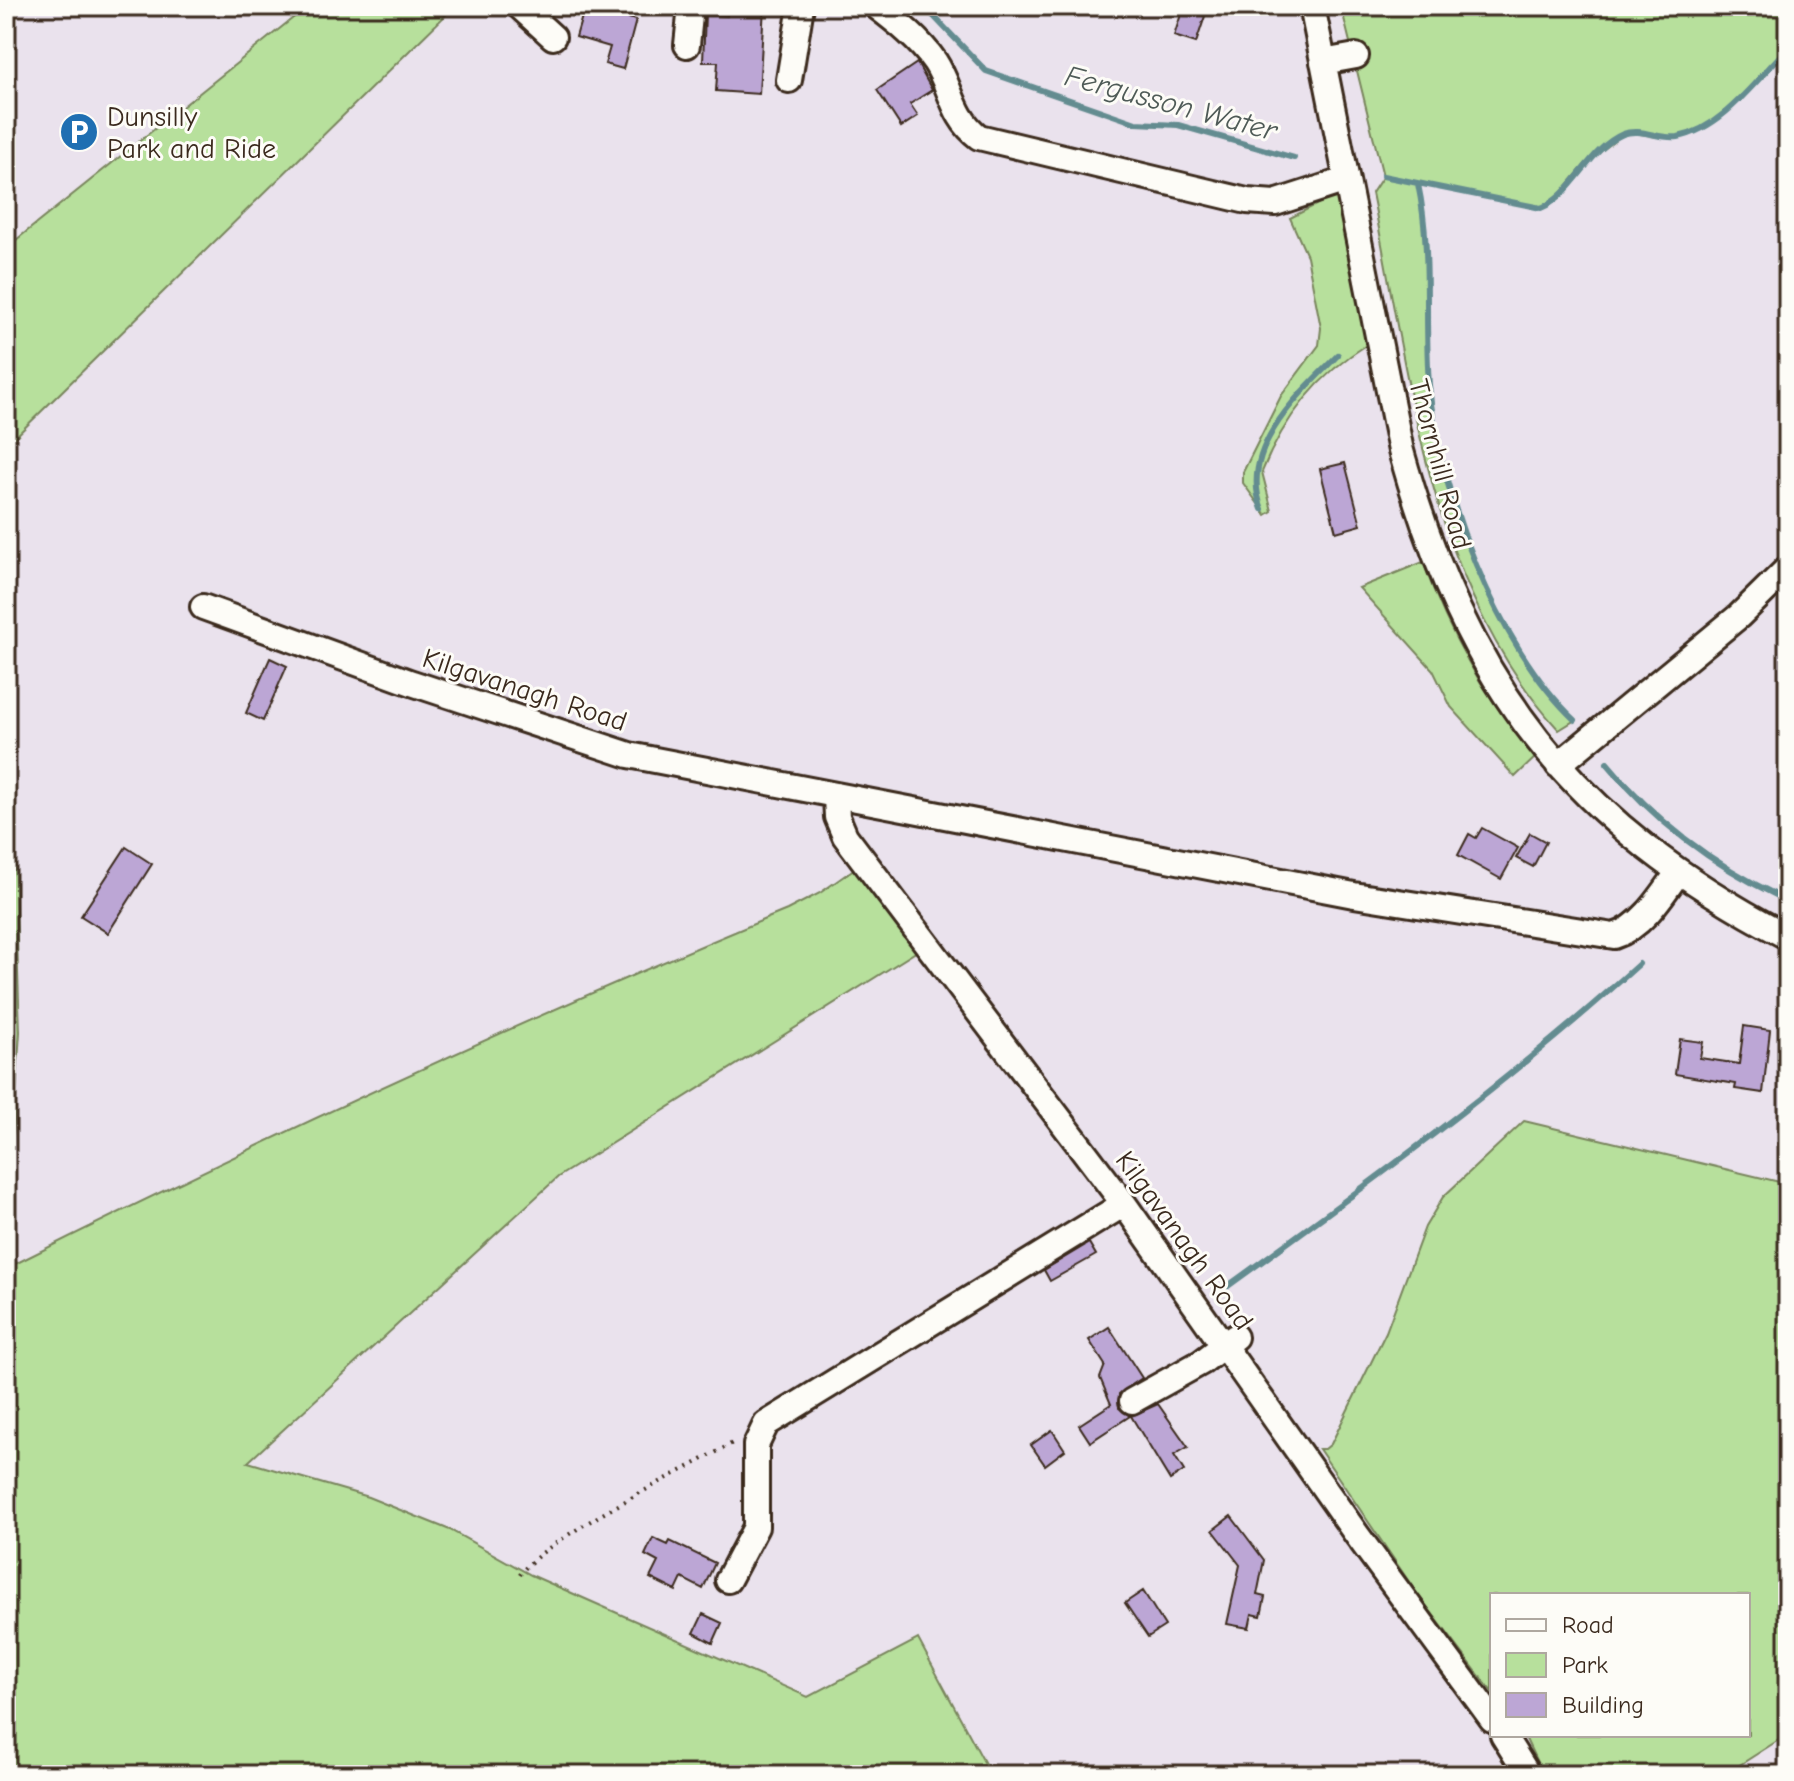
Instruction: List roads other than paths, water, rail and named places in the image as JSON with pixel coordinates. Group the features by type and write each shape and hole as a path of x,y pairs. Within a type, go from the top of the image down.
{"street":[{"path":"519,6 553,37"},
{"path":"687,45 691,6"},
{"path":"789,80 801,6"},
{"path":"876,6 916,40 936,64 959,118 979,137 1247,201 1275,203 1346,180"},
{"name":"Thornhill Road","path":"1312,6 1401,451 1438,566 1463,623 1504,697 1558,765 1614,821 1677,874 1788,937"},
{"path":"1323,62 1356,56"},
{"path":"1558,765 1739,616 1783,572"},
{"name":"Kilgavanagh Road","path":"203,607 412,683 629,755 836,797 1286,873 1614,936 1627,932 1640,921 1677,874"},
{"path":"1582,745 1591,718"},
{"path":"1582,745 1611,745"},
{"name":"Kilgavanagh Road","path":"836,797 837,817 845,836 1230,1341 1393,1594 1490,1716"},
{"path":"728,1580 756,1527 756,1445 766,1424 1124,1204"},
{"path":"1132,1401 1230,1341"},
{"path":"1504,1737 1528,1775"}],"waterway":[{"name":"Fergusson Water","path":"924,6 986,71 1136,123 1178,125 1294,158"},
{"name":"Fergusson Water","path":"1383,176 1541,208 1563,193 1600,150 1623,134 1636,132 1678,137 1710,124 1739,100 1788,48"},
{"path":"1418,184 1425,234 1429,385 1445,472 1476,565 1497,610 1547,689 1575,720"},
{"path":"1262,509 1257,487 1258,466 1265,445 1290,405 1338,355"},
{"path":"1607,763 1644,804 1686,840 1732,871 1782,898"},
{"path":"1221,1291 1487,1092 1639,964"}],"place":[{"name":"Dunsilly Park and Ride","path":"79,132"}]}
